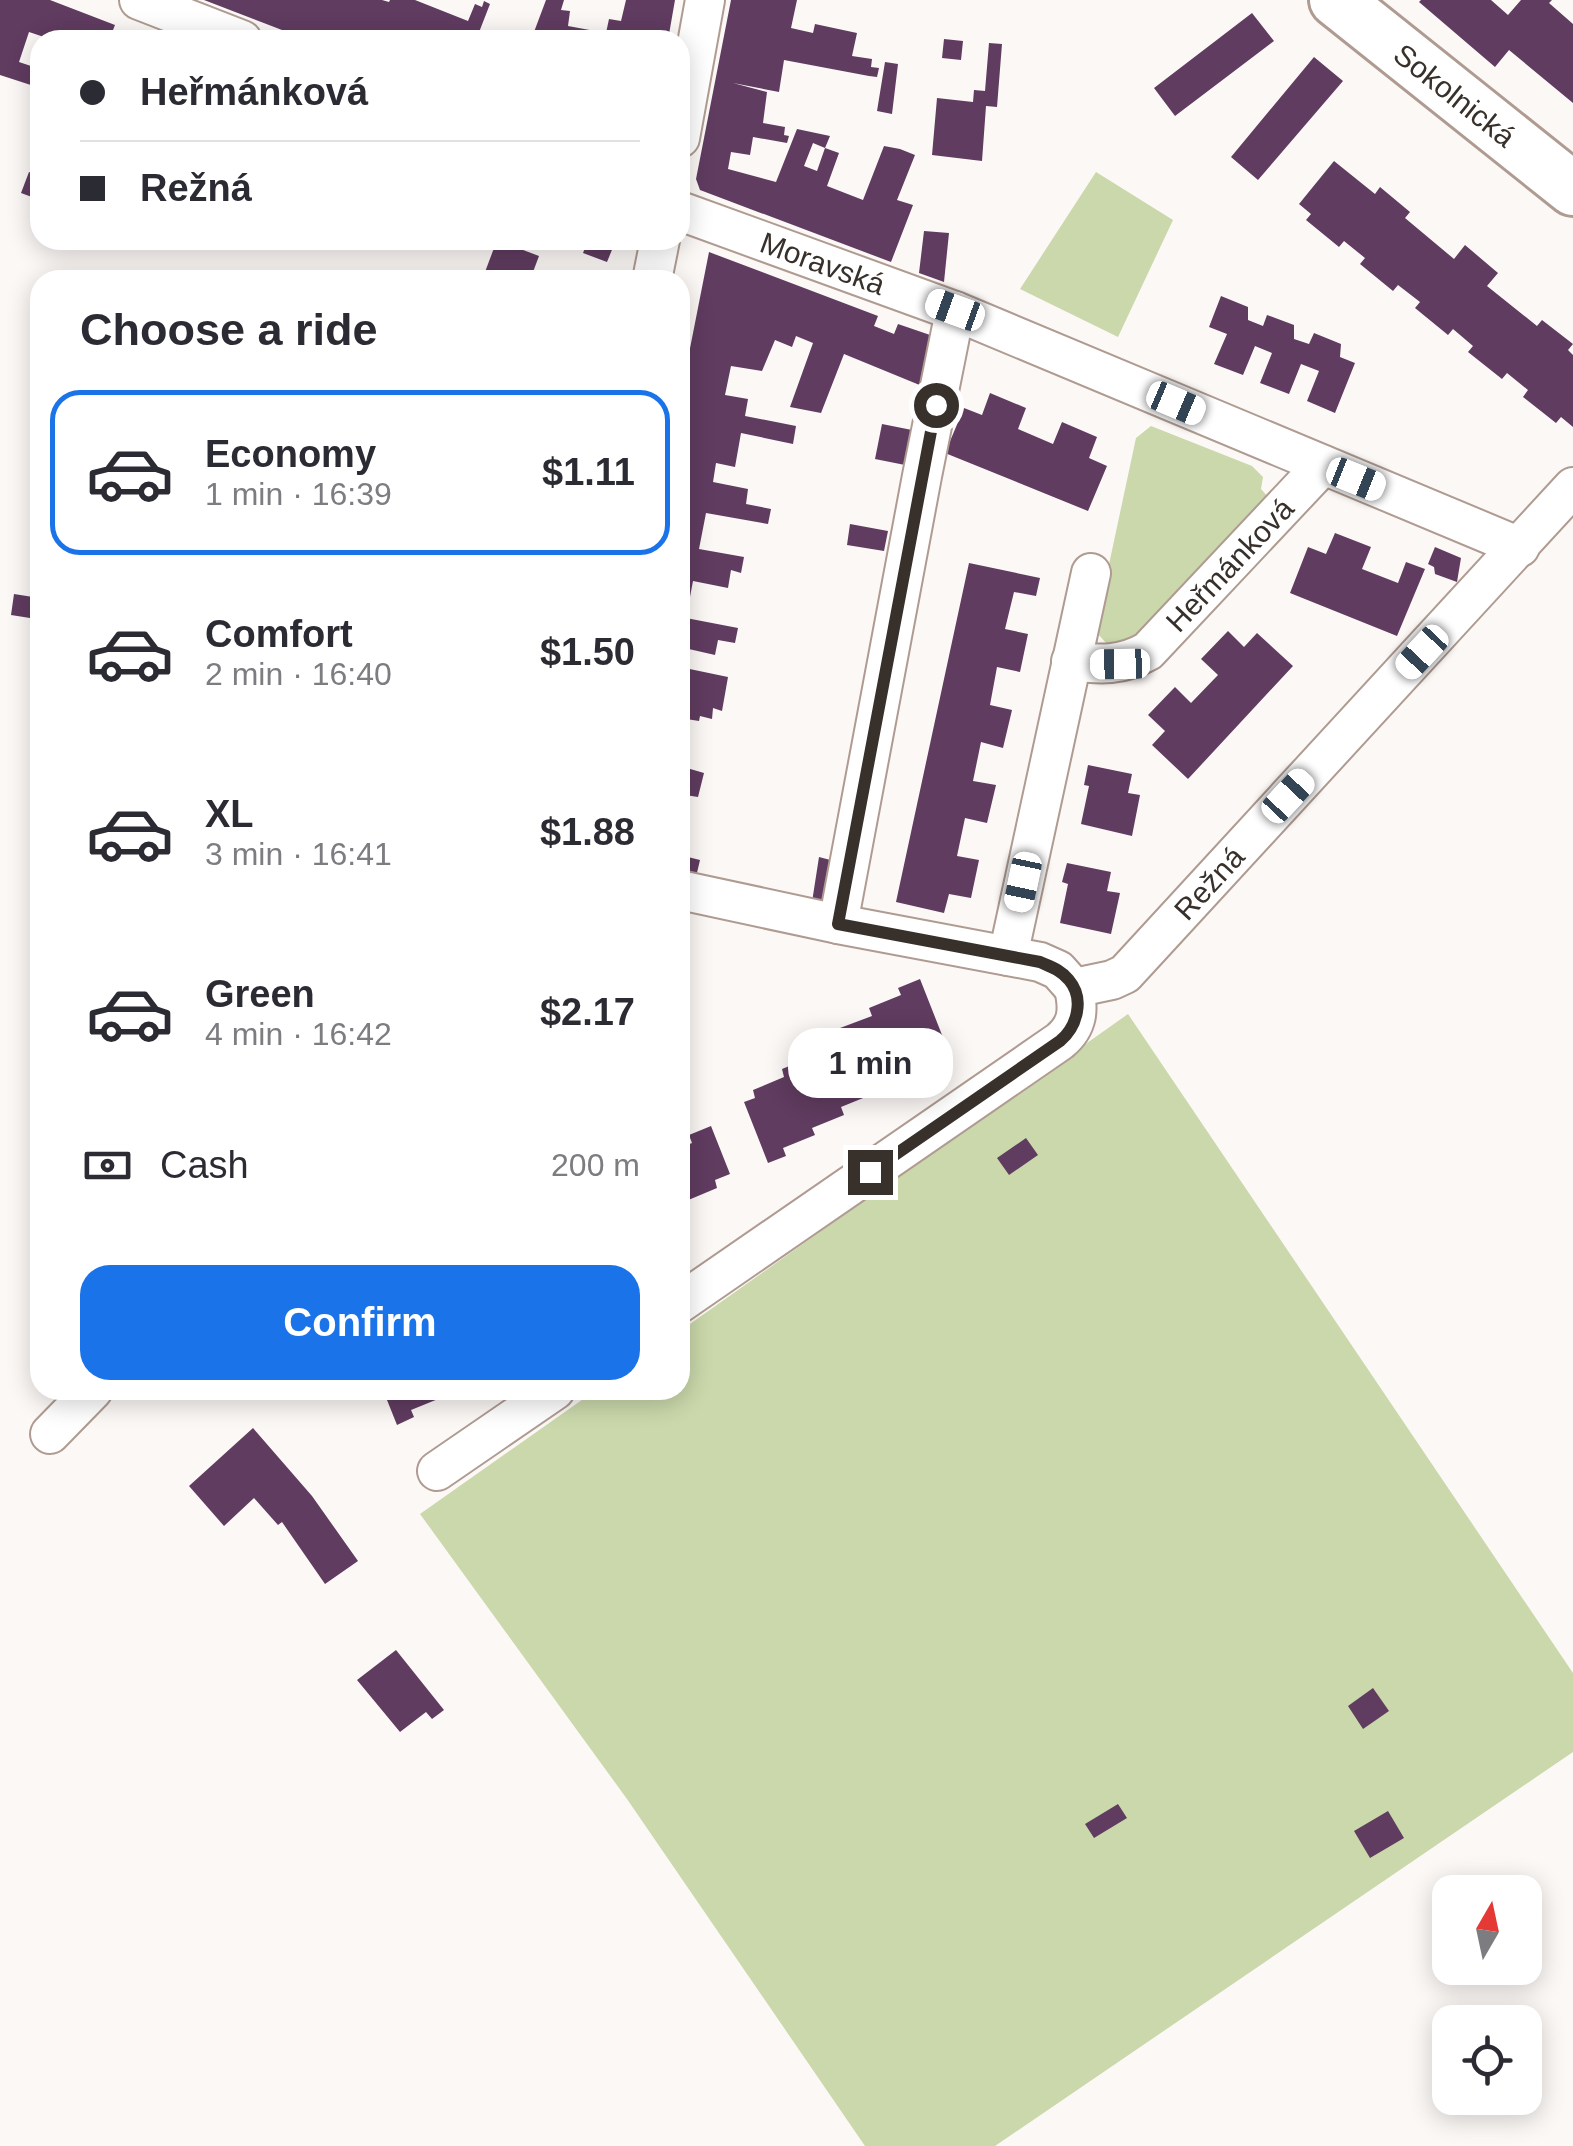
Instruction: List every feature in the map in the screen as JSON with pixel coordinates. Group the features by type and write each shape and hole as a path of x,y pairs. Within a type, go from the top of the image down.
{"main road":[{"name":"Sokolnická","path":"1336,0 1573,189"}],"street":[{"path":"140,0 216,30"},
{"path":"690,83 705,0"},
{"name":"Moravská","path":"690,216 955,310 1520,547"},
{"path":"838,924 955,310"},
{"name":"Heřmánková","path":"1070,661 1120,664 1148,651 1323,465"},
{"name":"Režná","path":"1074,988 1125,974 1573,487"},
{"path":"1008,956 1090,574"},
{"path":"690,892 1040,962 1058,970 1074,988 1078,1004 1076,1020 1060,1041 690,1296"},
{"path":"50,1434 83,1400"},
{"path":"438,1471 540,1400"}],"green space":[{"path":"1096,172 1173,220 1118,337 1020,289"},
{"path":"1151,426 1252,466 1263,477 1261,489 1269,498 1128,646 1107,644 1097,633 1098,616 1136,438"},
{"path":"1128,1014 1573,1673 1573,1752 995,2146 865,2146 627,1799 420,1514 582,1400 690,1400 690,1324"}],"building":[{"path":"0,0 50,0 115,25 113,30 30,30 19,62 30,66 30,85 0,75"},
{"path":"204,0 415,0 468,21 475,4 490,4 480,30 282,30"},
{"path":"546,0 564,0 561,10 570,11 568,26 590,30 535,30"},
{"path":"626,0 675,0 670,30 607,30 609,19 621,21"},
{"path":"731,0 797,0 791,28 813,33 815,24 857,33 852,56 872,59 871,67 879,68 877,77 784,60 779,92 733,83 767,92 763,123 785,127 784,135 789,136 787,143 753,137 750,155 731,152 728,169 776,182 797,129 830,136 825,148 839,153 827,186 863,200 884,146 915,155 897,200 913,205 891,262 700,190 696,179","holes":["813,143 825,148 817,171 804,166"]},
{"path":"1421,0 1491,0 1508,15 1521,0 1552,0 1549,3 1573,24 1573,103 1509,50 1495,67"},
{"path":"1252,13 1274,41 1175,116 1154,88"},
{"path":"944,39 963,41 961,60 942,58"},
{"path":"989,43 1002,44 997,107 986,106 982,161 932,155 937,98 973,102 974,90 985,91"},
{"path":"1314,57 1343,81 1258,180 1231,157"},
{"path":"885,62 898,64 892,114 877,111"},
{"path":"1334,161 1375,194 1380,187 1410,212 1405,218 1454,259 1465,245 1498,273 1487,286 1537,326 1542,320 1573,344 1568,350 1573,355 1573,427 1561,417 1556,423 1523,397 1528,390 1507,373 1502,379 1468,352 1473,346 1453,329 1448,335 1415,308 1420,302 1398,285 1393,291 1360,264 1365,258 1344,241 1339,247 1306,220 1311,214 1299,204"},
{"path":"29,172 30,172 30,196 21,193"},
{"path":"924,231 949,233 944,282 919,273"},
{"path":"493,250 523,250 539,256 534,270 486,270"},
{"path":"584,250 612,250 607,262 583,253"},
{"path":"709,252 878,316 874,326 894,334 898,324 933,336 922,386 844,354 821,413 790,407 813,343 796,336 792,347 775,340 762,371 731,366 725,395 748,399 745,416 796,426 793,444 741,433 735,467 716,463 713,482 748,489 746,504 771,509 768,524 706,513 699,549 744,557 741,573 731,570 728,588 693,581 690,597 690,348"},
{"path":"1221,296 1248,307 1248,320 1263,326 1267,315 1294,325 1294,339 1309,344 1314,333 1341,344 1340,357 1355,363 1335,413 1307,401 1319,371 1301,364 1289,394 1260,383 1272,353 1255,346 1243,375 1214,364 1227,334 1209,327"},
{"path":"990,393 1026,408 1018,429 1053,444 1062,422 1097,437 1089,458 1107,466 1088,511 945,453 964,408 982,415"},
{"path":"882,424 912,430 905,465 875,459"},
{"path":"850,524 888,531 884,551 847,545"},
{"path":"1335,533 1371,547 1362,569 1398,583 1406,562 1425,569 1397,636 1290,593 1308,547 1326,554"},
{"path":"1435,547 1461,558 1457,582 1435,574 1434,567 1428,564"},
{"path":"969,563 1040,578 1036,596 1014,592 1005,629 1028,634 1020,672 997,667 990,705 1012,710 1003,748 981,742 973,781 996,785 987,823 965,818 957,856 979,860 971,898 949,894 944,913 896,902"},
{"path":"14,594 30,597 30,618 11,615"},
{"path":"690,619 738,628 735,643 718,640 715,655 690,649"},
{"path":"1228,631 1244,647 1257,633 1293,666 1188,779 1152,745 1165,731 1148,715 1175,687 1191,703 1218,675 1201,659"},
{"path":"690,669 728,677 722,711 713,708 712,719 700,716 699,721 690,720"},
{"path":"1088,765 1132,774 1128,793 1140,795 1132,836 1081,824 1089,786 1084,785"},
{"path":"690,769 704,773 698,797 690,796"},
{"path":"819,857 838,862 830,906 812,902"},
{"path":"690,858 700,860 696,877 690,876"},
{"path":"1067,863 1111,872 1107,891 1120,893 1111,934 1060,923 1068,884 1062,882"},
{"path":"920,979 944,1040 929,1046 931,1053 900,1066 902,1074 870,1087 873,1094 841,1107 844,1115 812,1128 815,1135 783,1148 786,1156 768,1163 744,1102 755,1098 753,1090 784,1077 782,1069 814,1056 810,1049 843,1036 840,1028 872,1016 869,1008 901,995 898,988"},
{"path":"711,1126 730,1174 715,1180 717,1188 690,1199 692,1143 690,1135"},
{"path":"1026,1138 1038,1155 1009,1175 997,1158"},
{"path":"387,1400 436,1400 411,1410 414,1417 397,1425"},
{"path":"253,1428 312,1496 358,1561 325,1584 282,1522 278,1525 254,1498 224,1526 189,1486"},
{"path":"396,1650 444,1710 432,1719 426,1712 400,1732 357,1680"},
{"path":"1373,1688 1389,1711 1363,1729 1348,1706"},
{"path":"1118,1804 1127,1818 1094,1838 1085,1824"},
{"path":"1388,1811 1404,1838 1370,1858 1354,1831"}],"route":[{"path":"870,1172 1060,1041 1076,1020 1078,1004 1068,979 1040,962 838,924 936,405"}]}
